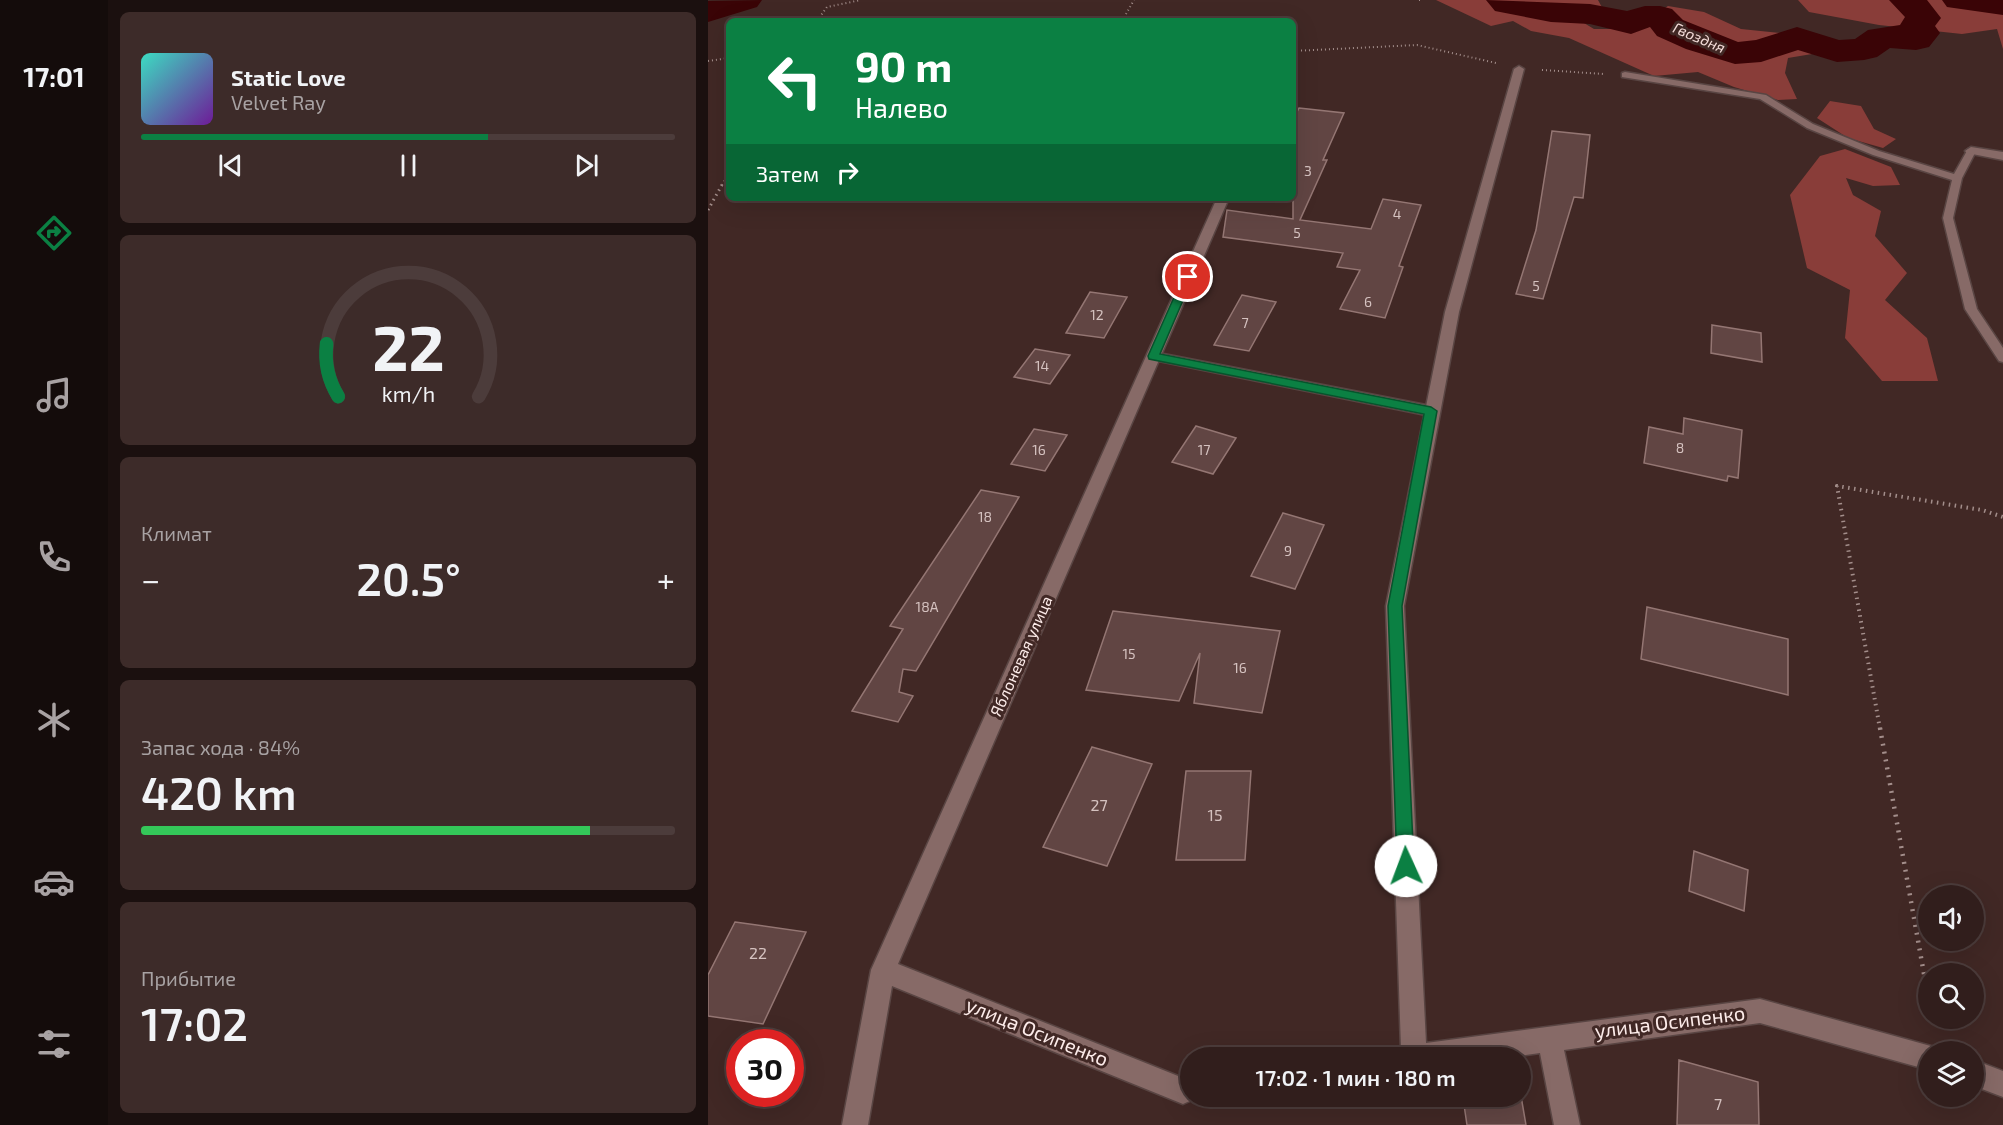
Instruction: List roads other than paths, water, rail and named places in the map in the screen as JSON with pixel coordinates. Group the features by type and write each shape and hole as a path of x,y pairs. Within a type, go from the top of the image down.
{"street":[{"path":"1410,1047 1395,606 1452,312 1519,69"},
{"path":"1971,151 2003,156"},
{"name":"Яблоневая улица","path":"855,1125 883,970 1222,201"},
{"name":"улица Осипенко","path":"883,970 1180,1089"},
{"name":"улица Осипенко","path":"1476,1047 1760,1011 1918,1054"},
{"path":"1549,1037 1567,1125"},
{"path":"1984,1077 2003,1084"}],"lane":[{"path":"1625,75 1763,98 1810,126 1876,153 1957,178"},
{"path":"1971,151 1957,178 1948,218 1971,309 2003,358"},
{"path":"1153,356 1431,411"}],"waterway":[{"name":"Гвоздня","path":"708,12 745,0"},
{"name":"Гвоздня","path":"1503,0 1507,4 1551,12 1590,14 1631,23 1645,16 1660,16 1670,28 1735,53 1761,51 1797,38 1837,51 1864,49 1881,38 1902,36 1916,39 1922,33 1917,25 1923,18 1920,12 1906,0"},
{"name":"Гвоздня","path":"1959,0 2003,5"}]}
